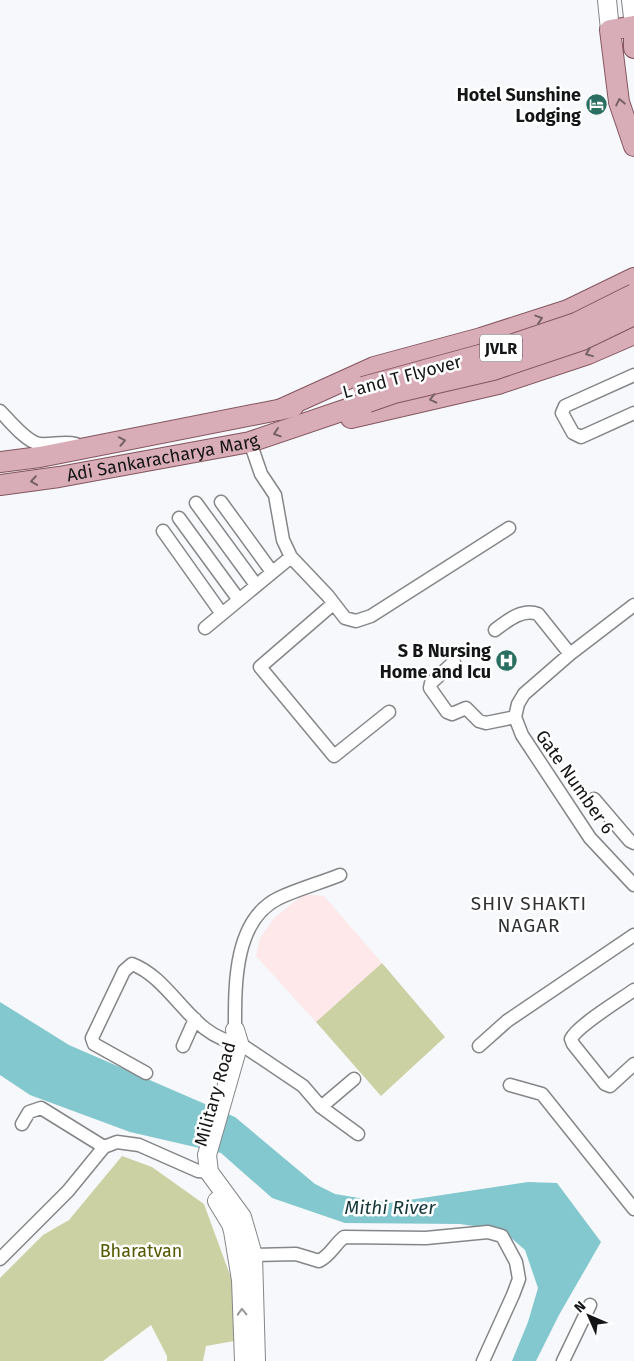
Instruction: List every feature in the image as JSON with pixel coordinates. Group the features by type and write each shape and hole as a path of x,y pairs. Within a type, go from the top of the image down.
{"main road":[{"path":"614,55 634,49 634,26 610,30 619,102 634,146"},
{"path":"279,410 374,367 481,338 568,310 634,278"},
{"name":"L and T Flyover","path":"323,417 365,395 576,323 634,294"},
{"path":"595,298 615,342"},
{"name":"L and T Flyover","path":"279,410 365,395 394,393 492,370 582,340 634,315"},
{"path":"323,417 353,418 498,384 588,354 634,334"},
{"name":"Adi Sankaracharya Marg","path":"4,462 40,457 279,410"},
{"name":"Adi Sankaracharya Marg","path":"4,485 59,478 250,442 323,417"}],"street":[{"path":"607,0 610,30"},
{"path":"631,0 634,26"},
{"path":"634,375 565,406 562,413 573,434 581,437 634,413"},
{"path":"0,411 26,438 38,444 70,442 91,447"},
{"path":"250,442 261,474 275,496 283,540 291,557 328,596 345,618 351,620 356,621 371,616 509,528"},
{"path":"221,502 272,572"},
{"path":"196,503 256,585"},
{"path":"179,518 239,600"},
{"path":"163,531 222,614"},
{"path":"205,628 291,557"},
{"path":"333,604 260,667 334,756 390,712"},
{"path":"454,662 431,683 430,688 447,712 452,714 466,708 479,721 486,723 515,717 518,704 524,694 570,654 634,605"},
{"path":"495,630 514,616 532,612 538,614 570,654"},
{"name":"Gate Number 6","path":"515,717 522,735 590,838 634,886"},
{"path":"594,799 630,841 634,843"},
{"name":"Military Road","path":"244,1361 241,1280 232,1224 203,1163 234,1038 238,961 248,931 260,912 278,899 340,875"},
{"path":"479,1046 507,1021 634,935"},
{"path":"146,1073 94,1044 92,1038 128,966 132,964 160,983 205,1029 234,1038 303,1086 321,1107 358,1134"},
{"path":"634,990 586,1025 572,1039 573,1044 605,1084 610,1086 634,1064"},
{"path":"183,1046 195,1019"},
{"path":"321,1107 354,1079"},
{"path":"510,1085 542,1094 634,1209"},
{"path":"22,1124 30,1112 41,1108 104,1147"},
{"path":"0,1259 68,1191 104,1147 117,1142 139,1145 203,1163 242,1217 253,1255 256,1361"},
{"path":"253,1255 296,1254 319,1261 327,1258 344,1237 426,1238 488,1232 502,1236 516,1262 519,1279 483,1361"},
{"path":"563,1361 590,1305"}],"shaded area":[{"path":"304,894 324,896 382,963 316,1022 256,956 260,938 274,918"}],"green space":[{"path":"382,963 445,1037 381,1096 316,1022"},
{"name":"Bharatvan","path":"122,1156 152,1167 204,1204 234,1286 240,1340 206,1346 203,1361 167,1361 167,1356 151,1325 103,1361 0,1361 0,1278 43,1235 69,1220"}],"water":[{"name":"Mithi River","path":"0,1002 69,1045 235,1117 315,1184 335,1194 389,1203 528,1182 557,1183 601,1242 559,1315 536,1361 512,1361 528,1322 538,1288 525,1250 502,1230 460,1224 345,1223 272,1198 221,1153 130,1132 30,1095 0,1075"}],"place":[{"name":"Hotel Sunshine Lodging","path":"597,105"},
{"name":"S B Nursing Home and Icu","path":"507,661"}],"district":[{"name":"SHIV SHAKTI NAGAR","path":"529,914"}]}
